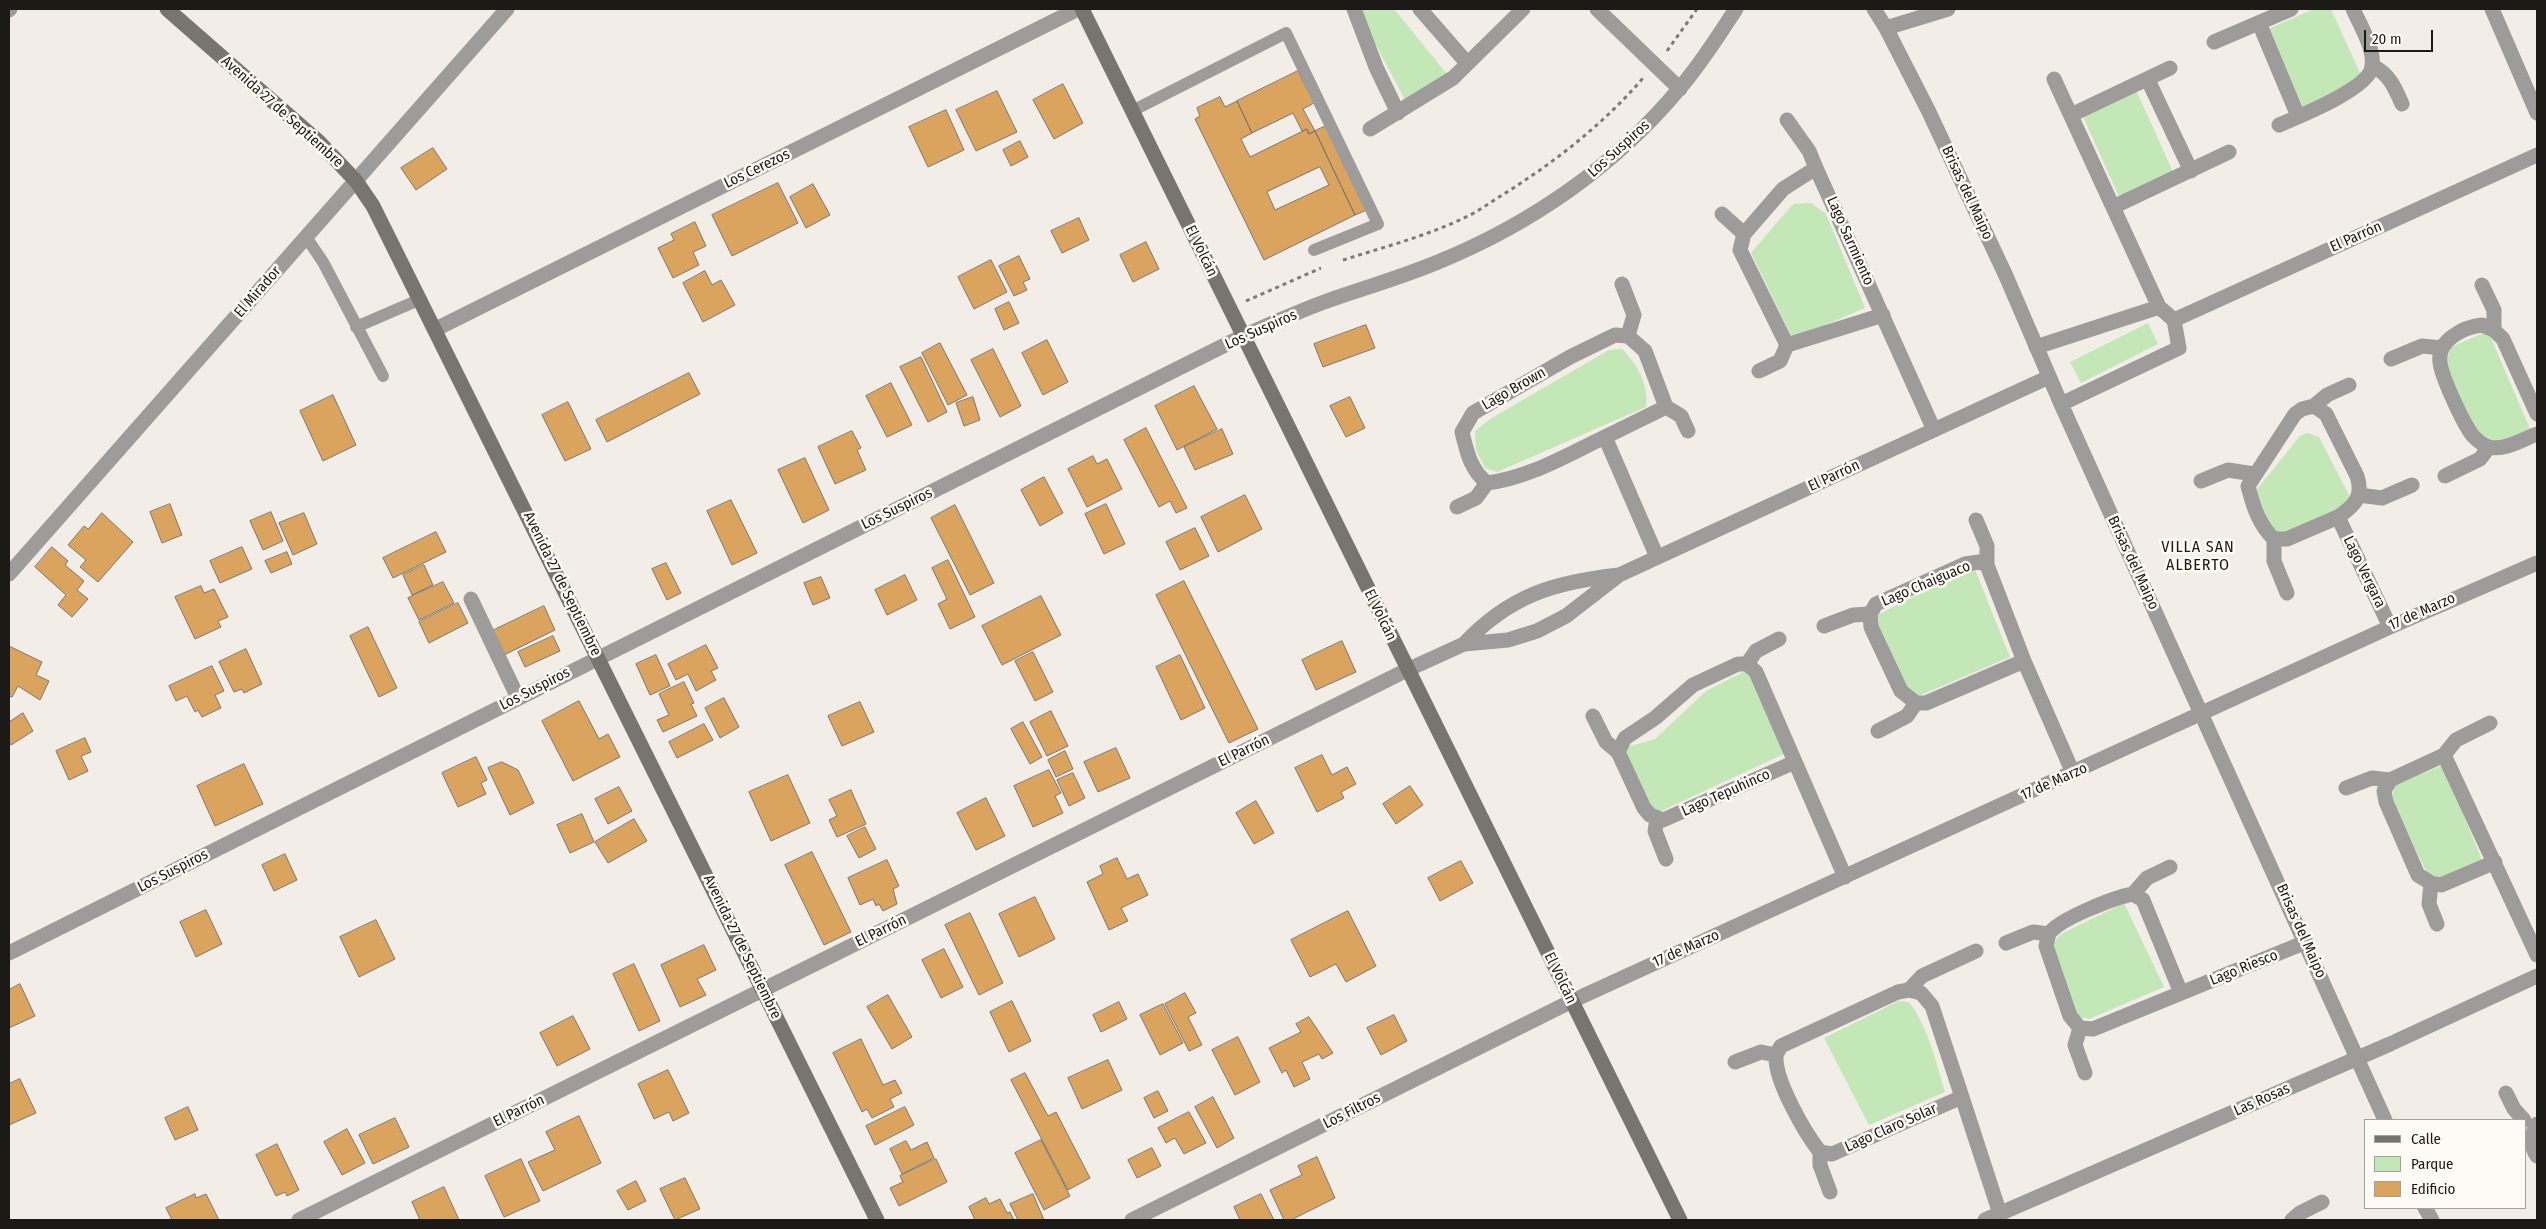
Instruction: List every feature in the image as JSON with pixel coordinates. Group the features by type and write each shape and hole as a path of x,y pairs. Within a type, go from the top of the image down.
{"street":[{"name":"Avenida 27 de Septiembre","path":"166,9 318,142 356,181 388,233 877,1220"},
{"name":"El Mirador","path":"9,574 507,9"},
{"name":"El Volcán","path":"1080,9 1680,1220"},
{"name":"Los Cerezos","path":"436,329 1080,9"},
{"path":"1354,9 1376,67 1398,112"},
{"path":"1420,9 1467,63"},
{"path":"1370,129 1453,78 1510,24 1523,9"},
{"path":"1597,9 1680,89"},
{"name":"Los Suspiros","path":"9,953 1243,336 1324,302 1438,262 1518,224 1580,183 1605,163 1656,116 1680,89 1736,9"},
{"name":"Brisas del Maipo","path":"1874,9 1886,28 1971,202 2385,1119"},
{"path":"1886,28 1948,9"},
{"path":"2214,42 2291,9"},
{"path":"2279,125 2358,86 2370,74 2372,66 2370,49 2353,9"},
{"path":"2492,9 2537,112"},
{"path":"2259,23 2298,116"},
{"path":"2372,66 2379,69 2390,80 2402,104"},
{"path":"2071,115 2170,68"},
{"path":"2054,79 2159,307 2174,320 2179,348 2061,404"},
{"path":"2148,80 2191,171"},
{"name":"Lago Sarmiento","path":"1787,120 1809,150 1934,430"},
{"path":"2113,207 2229,152"},
{"name":"El Parrón","path":"2174,320 2537,155"},
{"path":"1787,345 1740,250 1744,234 1783,189 1816,168"},
{"path":"1722,214 1744,234"},
{"path":"1622,284 1634,315 1628,336 1645,351 1666,407 1681,416 1688,431"},
{"path":"2482,284 2494,310 2494,330"},
{"path":"2036,348 2159,307"},
{"path":"1759,371 1780,361 1787,345 1883,315"},
{"path":"2537,414 2503,339 2494,330 2476,326 2450,337 2442,348 2439,361 2459,409 2473,436 2489,447 2502,448 2537,434"},
{"name":"Lago Brown","path":"1487,483 1478,476 1468,460 1462,432 1473,413 1615,335 1628,336"},
{"path":"2391,359 2422,346 2442,348"},
{"name":"El Parrón","path":"299,1220 1408,670 1464,644 1508,640 1537,632 1566,616 1619,575 2049,377"},
{"path":"2287,592 2274,561 2274,539 2265,530 2253,505 2248,486 2294,414 2302,409 2314,406 2327,395 2349,385"},
{"path":"2314,406 2326,414 2357,476 2360,486 2359,495 2382,498 2412,485"},
{"path":"1457,506 1476,498 1487,483 1529,473 1666,407"},
{"path":"1605,437 1657,557"},
{"path":"2445,476 2480,459 2489,447"},
{"path":"2201,481 2228,470 2254,474"},
{"name":"Lago Vergara","path":"2274,539 2287,539 2338,517 2353,507 2359,495"},
{"name":"Lago Vergara","path":"2338,517 2390,627"},
{"name":"Lago Chaiguaco","path":"1976,520 1988,546 1987,565 2024,661 2073,773"},
{"name":"Lago Chaiguaco","path":"1916,703 1901,691 1871,627 1870,614 1876,604 1964,564 1979,562 1987,565"},
{"name":"17 de Marzo","path":"1572,1001 2390,627 2537,563"},
{"name":"El Parrón","path":"1464,644 1477,630 1504,609 1536,591 1574,581 1619,575"},
{"path":"471,600 518,698"},
{"name":"Lago Chaiguaco","path":"1824,626 1853,614 1870,614"},
{"path":"1748,664 1756,651 1779,639"},
{"path":"1878,731 1907,716 1916,703 1926,703 2024,661"},
{"path":"1618,752 1624,738 1655,718 1692,685 1738,664 1748,664 1756,672 1845,877"},
{"path":"1593,716 1606,742 1618,752 1644,808 1657,819 1655,831 1666,859"},
{"path":"2346,788 2372,778 2390,780 2444,755 2456,740 2490,723"},
{"path":"2444,755 2537,955"},
{"name":"Lago Tepuhinco","path":"1657,819 1669,818 1795,762"},
{"path":"2390,780 2384,791 2386,802 2418,875 2430,883 2441,885 2495,862"},
{"path":"2133,894 2147,878 2170,867"},
{"path":"2430,883 2429,904 2437,924"},
{"path":"2085,1074 2075,1045 2080,1028 2070,1016 2046,946 2050,934 2058,925 2116,896 2133,894 2143,900 2181,993"},
{"path":"2006,943 2032,932 2050,934"},
{"name":"Lago Riesco","path":"2080,1028 2093,1029 2306,942"},
{"path":"1909,990 1922,976 1976,951"},
{"name":"Las Rosas","path":"1985,1220 2358,1058 2537,976"},
{"path":"1830,1192 1820,1165 1820,1152 1806,1134 1778,1072 1776,1055 1781,1046 1898,992 1909,990 1921,993 1932,1006 2000,1214"},
{"name":"Los Filtros","path":"1132,1220 1572,1001"},
{"path":"1734,1062 1761,1052 1776,1055"},
{"path":"2506,1092 2514,1109 2525,1119"},
{"name":"Lago Claro Solar","path":"1820,1152 1832,1154 1962,1097"},
{"path":"2530,1124 2533,1150 2537,1156"},
{"path":"2292,1220 2300,1213 2322,1202"},
{"path":"2426,1209 2432,1220"}],"lane":[{"path":"1132,111 1286,33 1378,224 1314,250"},
{"path":"306,237 323,262 383,376"},
{"path":"356,327 421,299"}],"path":[{"path":"1337,262 1433,232 1477,211 1518,185 1563,152 1629,95 1673,44 1697,9"},
{"path":"1229,308 1328,265"}],"green space":[{"path":"1362,9 1394,9 1447,74 1406,102 1366,26"},
{"path":"2314,9 2331,9 2364,82 2304,109 2268,29"},
{"path":"2136,90 2173,172 2119,197 2082,114"},
{"path":"1811,203 1826,214 1865,308 1802,335 1791,335 1751,253 1793,204"},
{"path":"2148,323 2158,344 2081,383 2070,362"},
{"path":"2488,331 2531,431 2484,451 2447,376 2446,363 2451,347"},
{"path":"1622,349 1633,362 1644,383 1646,407 1497,472 1485,468 1476,450 1475,431 1490,419 1609,350"},
{"path":"2307,433 2319,437 2350,497 2346,510 2276,540 2254,493 2300,436"},
{"path":"1974,567 2010,657 1907,701 1871,618"},
{"path":"1749,669 1786,753 1655,814 1624,748 1655,739 1706,691"},
{"path":"2443,765 2482,860 2432,883 2392,802 2394,786"},
{"path":"2124,903 2164,987 2089,1019 2075,1016 2051,946 2061,934"},
{"path":"1899,1001 1909,1002 1916,1012 1931,1045 1945,1092 1869,1125 1824,1038"}],"building":[{"path":"1298,71 1314,103 1303,109 1315,131 1309,134 1307,129 1302,131 1293,113 1252,133 1237,101"},
{"path":"1063,84 1083,123 1054,139 1033,100"},
{"path":"997,91 1017,132 976,151 956,110"},
{"path":"1220,97 1225,107 1237,101 1252,133 1241,139 1250,157 1307,129 1309,134 1315,131 1355,215 1264,260 1195,119 1200,116 1197,108","holes":["1320,167 1329,185 1275,210 1267,192"]},
{"path":"946,110 964,150 928,167 909,127"},
{"path":"1326,126 1367,210 1355,215 1315,131"},
{"path":"1020,141 1028,157 1011,166 1003,150"},
{"path":"433,148 447,169 416,190 401,168"},
{"path":"778,183 798,223 732,256 712,215"},
{"path":"813,184 830,215 806,228 790,197"},
{"path":"1079,218 1089,240 1062,253 1051,231"},
{"path":"695,222 706,246 693,252 699,265 673,278 658,248 674,240 671,234"},
{"path":"1146,242 1159,269 1133,282 1120,255"},
{"path":"1019,256 1030,279 1023,282 1027,290 1014,296 999,266"},
{"path":"991,260 1007,292 974,309 958,277"},
{"path":"705,271 712,285 721,280 735,305 703,322 683,283"},
{"path":"1009,302 1019,323 1004,330 995,309"},
{"path":"1366,325 1375,348 1323,367 1314,344"},
{"path":"1047,340 1068,382 1043,395 1022,353"},
{"path":"940,343 967,395 948,405 922,353"},
{"path":"993,349 1021,406 1000,417 971,360"},
{"path":"921,357 947,412 928,422 900,367"},
{"path":"689,373 700,394 607,442 596,420"},
{"path":"891,383 912,425 887,437 866,396"},
{"path":"1194,386 1217,429 1177,450 1155,406"},
{"path":"333,395 356,445 323,461 300,411"},
{"path":"973,397 980,420 964,426 956,403"},
{"path":"1350,397 1365,428 1346,437 1330,406"},
{"path":"568,402 591,449 565,461 542,415"},
{"path":"1146,428 1187,508 1176,513 1170,501 1159,507 1124,440"},
{"path":"1222,429 1233,454 1195,470 1184,447"},
{"path":"852,431 861,448 857,450 866,470 835,484 818,447"},
{"path":"1093,456 1097,464 1107,459 1122,489 1087,507 1068,469"},
{"path":"805,458 829,510 803,523 778,470"},
{"path":"1044,477 1063,513 1040,526 1021,490"},
{"path":"1245,495 1262,529 1218,552 1201,517"},
{"path":"731,500 757,553 732,565 707,511"},
{"path":"170,504 182,535 162,543 150,512"},
{"path":"1106,504 1125,544 1104,554 1085,514"},
{"path":"955,505 994,583 970,595 931,518"},
{"path":"271,512 283,541 263,550 250,521"},
{"path":"102,513 133,542 98,582 80,567 86,560 68,545 84,526 88,529"},
{"path":"304,513 317,544 293,555 279,523"},
{"path":"1195,528 1209,556 1180,570 1166,542"},
{"path":"436,532 446,552 393,578 383,558"},
{"path":"52,547 68,561 65,565 84,581 77,590 88,599 72,617 58,605 66,595 35,567"},
{"path":"242,547 252,569 220,583 210,561"},
{"path":"287,552 292,564 271,573 265,561"},
{"path":"948,560 975,617 950,629 938,604 947,599 932,568"},
{"path":"666,563 681,593 667,600 652,569"},
{"path":"424,565 433,585 412,595 403,575"},
{"path":"905,575 917,600 887,615 875,590"},
{"path":"821,577 830,598 813,605 804,583"},
{"path":"1184,581 1258,729 1229,743 1156,595"},
{"path":"443,582 454,603 419,620 408,598"},
{"path":"201,586 204,593 214,589 228,617 218,621 221,627 195,639 175,597"},
{"path":"1041,596 1061,635 1002,665 982,626"},
{"path":"458,603 468,623 429,643 419,622"},
{"path":"544,606 555,630 504,655 492,631"},
{"path":"368,627 397,688 379,697 350,636"},
{"path":"553,636 560,651 525,667 518,652"},
{"path":"1342,641 1356,672 1316,690 1302,660"},
{"path":"706,645 718,668 711,671 716,680 696,691 688,674 676,680 668,664"},
{"path":"9,646 42,662 36,675 49,681 40,700 18,686 12,697 9,696"},
{"path":"246,649 262,684 244,693 242,689 234,692 219,662"},
{"path":"1033,652 1053,692 1035,701 1015,661"},
{"path":"656,655 670,686 650,695 636,664"},
{"path":"1180,655 1205,708 1181,720 1156,667"},
{"path":"212,666 224,691 215,695 221,708 202,717 198,710 195,712 187,696 176,701 169,686"},
{"path":"684,682 694,703 691,704 697,716 663,732 657,720 669,715 659,694"},
{"path":"724,698 739,727 720,738 705,708"},
{"path":"579,701 599,739 608,734 620,757 573,781 542,721"},
{"path":"860,702 874,732 842,746 828,716"},
{"path":"1051,711 1068,746 1047,756 1030,722"},
{"path":"23,713 33,731 11,745 9,741 9,719 10,721"},
{"path":"1023,722 1042,757 1030,764 1011,729"},
{"path":"704,724 713,740 677,758 669,742"},
{"path":"85,738 91,752 81,756 88,771 69,780 56,751"},
{"path":"1116,748 1130,778 1098,792 1084,762"},
{"path":"1065,751 1073,769 1056,777 1048,760"},
{"path":"1322,755 1332,775 1347,767 1356,784 1341,792 1344,798 1317,812 1295,768"},
{"path":"476,757 487,780 481,783 486,794 458,807 442,773"},
{"path":"502,762 518,770 534,803 510,815 488,768"},
{"path":"244,764 263,804 215,826 197,786"},
{"path":"1049,770 1061,793 1055,796 1063,813 1033,827 1014,786"},
{"path":"1073,773 1085,798 1069,806 1057,780"},
{"path":"788,775 810,823 771,841 749,792"},
{"path":"1410,786 1423,805 1396,824 1383,804"},
{"path":"619,787 632,811 608,824 595,799"},
{"path":"851,790 866,824 837,837 829,820 837,816 829,800"},
{"path":"986,798 1005,836 976,850 957,813"},
{"path":"1256,801 1274,833 1254,844 1236,813"},
{"path":"582,814 594,842 570,853 557,825"},
{"path":"634,819 647,841 608,863 595,842"},
{"path":"865,827 876,849 859,858 847,836"},
{"path":"812,852 851,932 824,945 785,865"},
{"path":"285,854 297,880 274,891 262,865"},
{"path":"1117,858 1127,879 1138,874 1148,895 1121,908 1128,921 1109,930 1087,882 1103,874 1100,866"},
{"path":"887,860 899,886 893,889 897,904 883,911 879,904 876,906 873,899 860,905 848,878"},
{"path":"1461,861 1473,883 1440,901 1428,878"},
{"path":"1035,897 1055,939 1019,957 999,914"},
{"path":"206,910 222,944 196,957 180,922"},
{"path":"1348,911 1376,966 1346,982 1336,964 1310,977 1291,940"},
{"path":"970,913 1003,983 979,995 945,925"},
{"path":"376,920 395,959 359,977 340,937"},
{"path":"704,945 716,970 697,979 706,995 680,1007 661,965"},
{"path":"944,949 963,987 941,998 922,960"},
{"path":"634,964 660,1021 639,1031 613,974"},
{"path":"20,984 35,1016 9,1028 9,990"},
{"path":"1185,993 1196,1013 1188,1017 1202,1045 1189,1051 1165,1004"},
{"path":"888,995 912,1037 892,1049 867,1007"},
{"path":"1012,1001 1031,1041 1009,1052 990,1012"},
{"path":"1119,1002 1127,1019 1101,1032 1093,1015"},
{"path":"1163,1004 1183,1043 1160,1055 1140,1015"},
{"path":"1394,1015 1407,1041 1381,1055 1367,1028"},
{"path":"573,1016 590,1049 557,1066 540,1033"},
{"path":"1309,1017 1333,1053 1322,1059 1319,1054 1302,1062 1310,1079 1294,1087 1286,1070 1282,1073 1269,1048 1301,1032 1296,1024"},
{"path":"1238,1037 1260,1082 1235,1095 1212,1050"},
{"path":"861,1039 883,1085 895,1080 902,1093 890,1099 894,1107 872,1118 867,1109 862,1112 833,1053"},
{"path":"1108,1060 1122,1090 1082,1109 1068,1078"},
{"path":"668,1070 689,1113 673,1121 669,1112 654,1119 638,1084"},
{"path":"1025,1073 1048,1116 1056,1112 1090,1178 1068,1190 1011,1080"},
{"path":"20,1079 36,1113 9,1125 9,1084"},
{"path":"1158,1091 1168,1111 1154,1118 1144,1098"},
{"path":"1213,1097 1234,1138 1217,1148 1195,1107"},
{"path":"188,1107 198,1130 175,1140 165,1118"},
{"path":"905,1107 914,1125 875,1145 866,1126"},
{"path":"1189,1112 1206,1143 1184,1154 1175,1138 1166,1143 1158,1128"},
{"path":"579,1116 601,1163 543,1191 528,1162 555,1150 546,1132"},
{"path":"395,1118 409,1147 373,1164 359,1135"},
{"path":"347,1129 365,1163 342,1175 324,1142"},
{"path":"1041,1140 1070,1196 1044,1210 1015,1153"},
{"path":"906,1141 911,1150 927,1142 934,1158 902,1174 890,1149"},
{"path":"277,1144 299,1190 287,1196 285,1192 276,1196 256,1155"},
{"path":"1152,1148 1161,1166 1137,1178 1128,1160"},
{"path":"1317,1157 1335,1198 1291,1220 1284,1220 1270,1190 1302,1175 1298,1166"},
{"path":"521,1159 540,1201 504,1217 485,1176"},
{"path":"936,1159 947,1182 899,1206 890,1188 903,1182 900,1176"},
{"path":"685,1178 700,1209 675,1220 660,1189"},
{"path":"636,1181 646,1201 628,1210 617,1191"},
{"path":"444,1187 459,1220 420,1220 412,1202"},
{"path":"195,1194 196,1198 206,1194 219,1220 172,1220 166,1208"},
{"path":"1033,1194 1044,1220 1018,1220 1010,1204"},
{"path":"1261,1194 1274,1220 1240,1220 1234,1207"},
{"path":"986,1198 989,1204 1000,1199 1007,1213 1010,1212 1014,1220 975,1220 969,1207"}],"district":[{"name":"VILLA SAN ALBERTO","path":"2198,557"}]}
